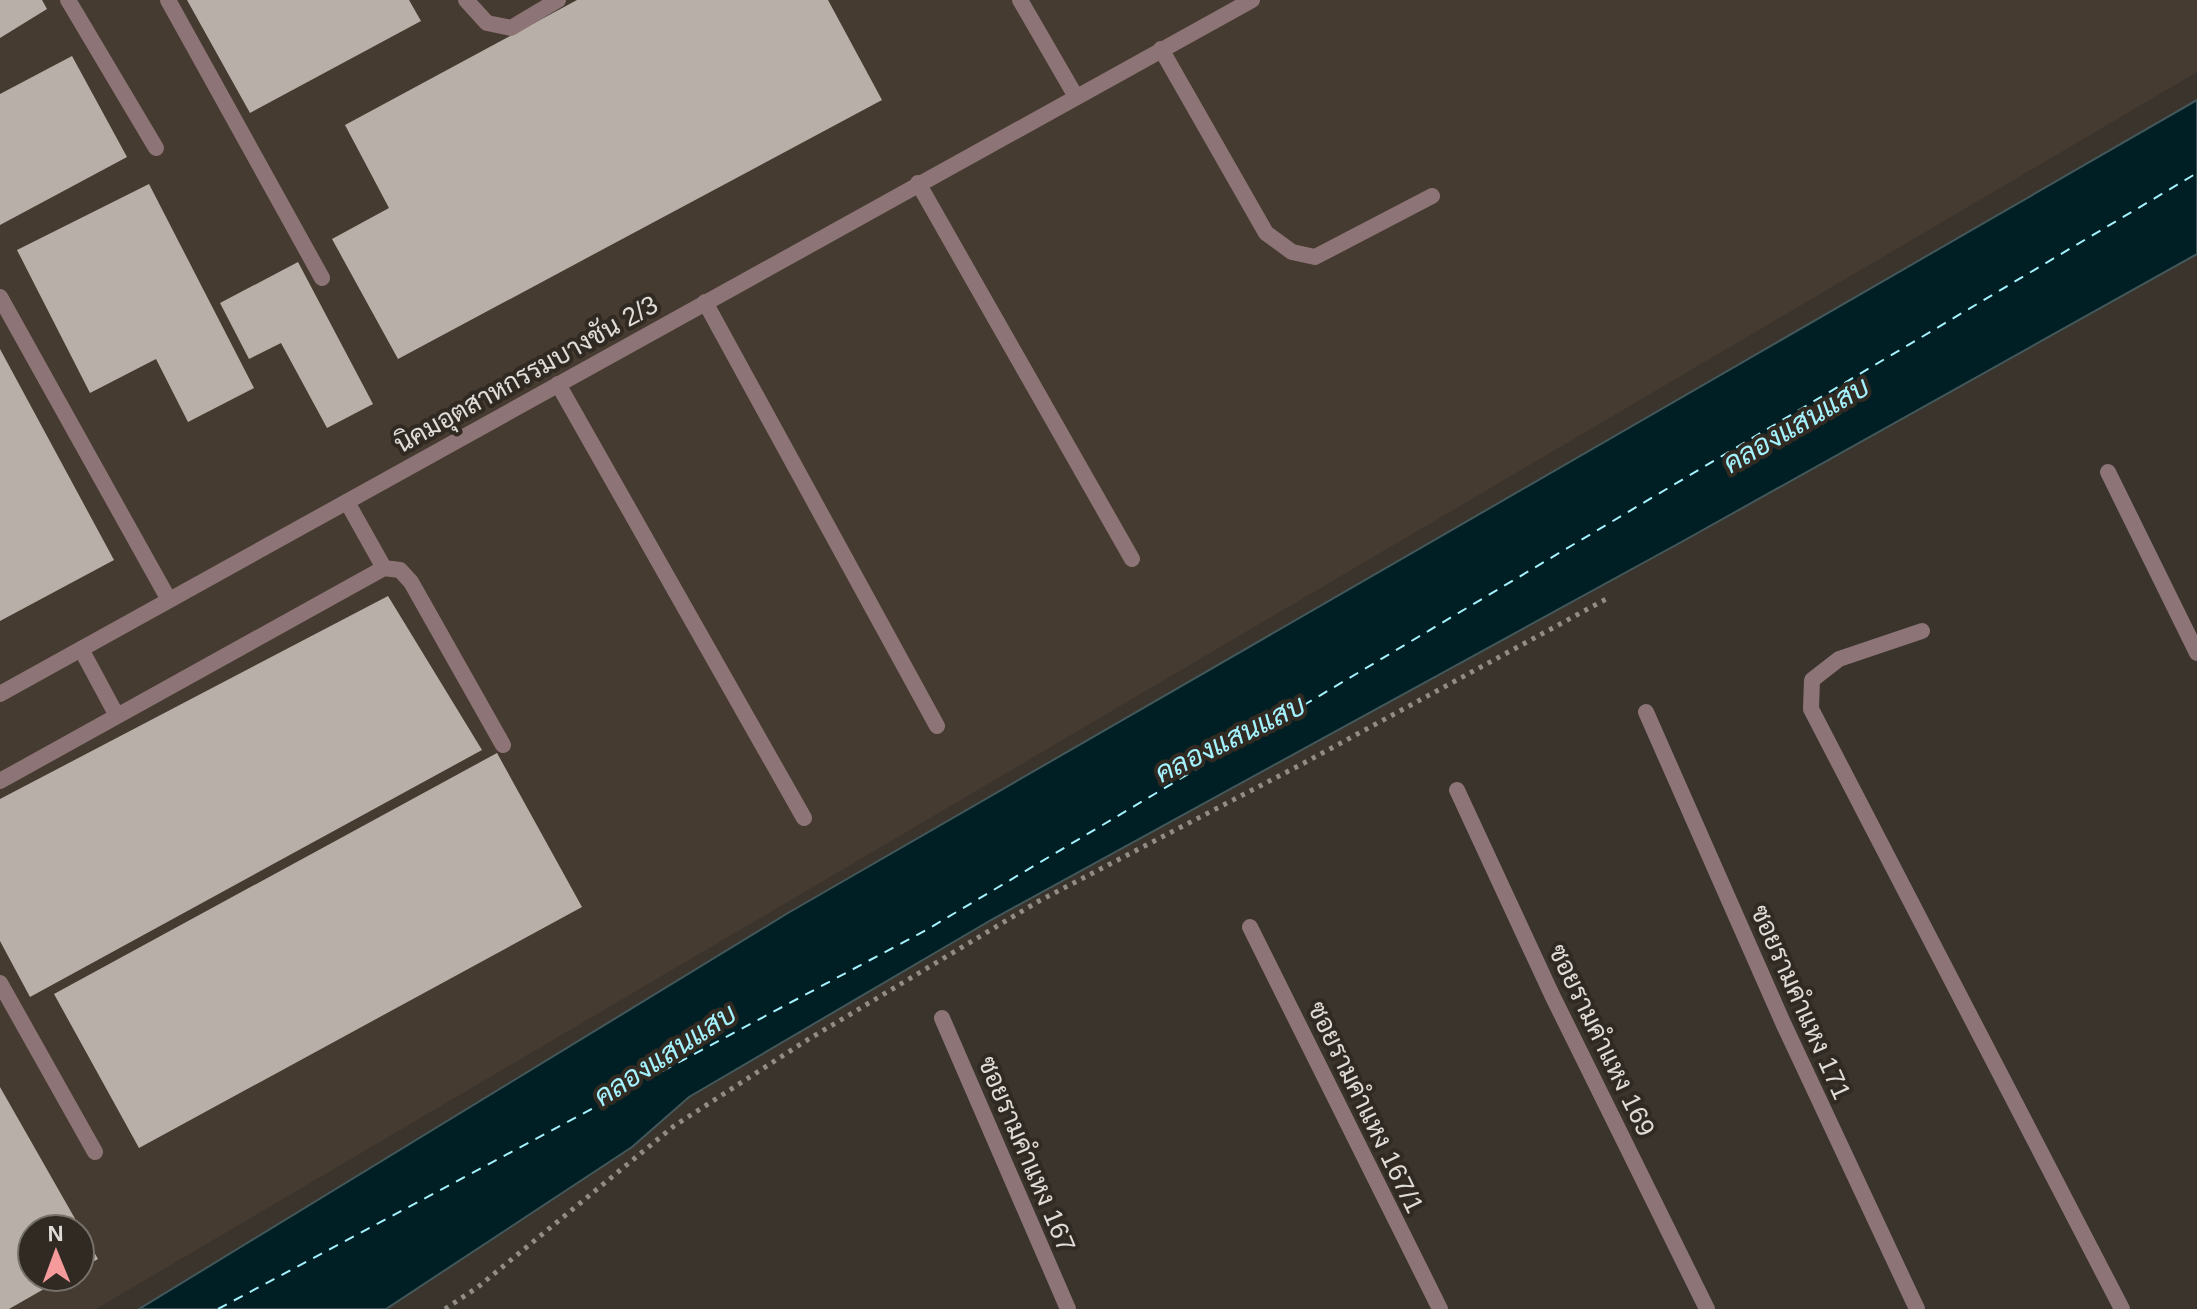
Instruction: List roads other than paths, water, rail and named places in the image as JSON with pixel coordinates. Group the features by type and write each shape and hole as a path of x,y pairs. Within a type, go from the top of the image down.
{"street":[{"path":"68,0 156,148"},
{"path":"168,0 322,278"},
{"path":"466,0 487,23 511,28 558,0"},
{"path":"1020,0 1075,95"},
{"name":"นิคมอุตสาหกรรมบางชัน 2/3","path":"0,694 1075,95 1252,0"},
{"path":"1161,49 1266,233 1292,252 1315,257 1432,196"},
{"path":"918,183 1132,559"},
{"path":"0,297 169,600"},
{"path":"705,302 937,726"},
{"path":"558,384 804,818"},
{"path":"2108,472 2197,653"},
{"path":"347,502 384,568"},
{"path":"0,781 384,568 400,570 411,582 503,745"},
{"path":"1922,631 1839,659 1812,680 1811,709 2122,1309"},
{"path":"81,649 117,716"},
{"name":"ซอยรามคำแหง 171","path":"1646,712 1784,1025 1917,1309"},
{"name":"ซอยรามคำแหง 169","path":"1457,790 1552,995 1707,1309"},
{"name":"ซอยรามคำแหง 167/1","path":"1250,927 1440,1309"},
{"path":"0,983 95,1152"},
{"name":"ซอยรามคำแหง 167","path":"942,1018 1068,1309"}],"water":[{"name":"คลองแสนแสบ","path":"2197,100 2197,254 1685,540 991,920 689,1097 632,1147 386,1309 139,1309 788,913"}]}
